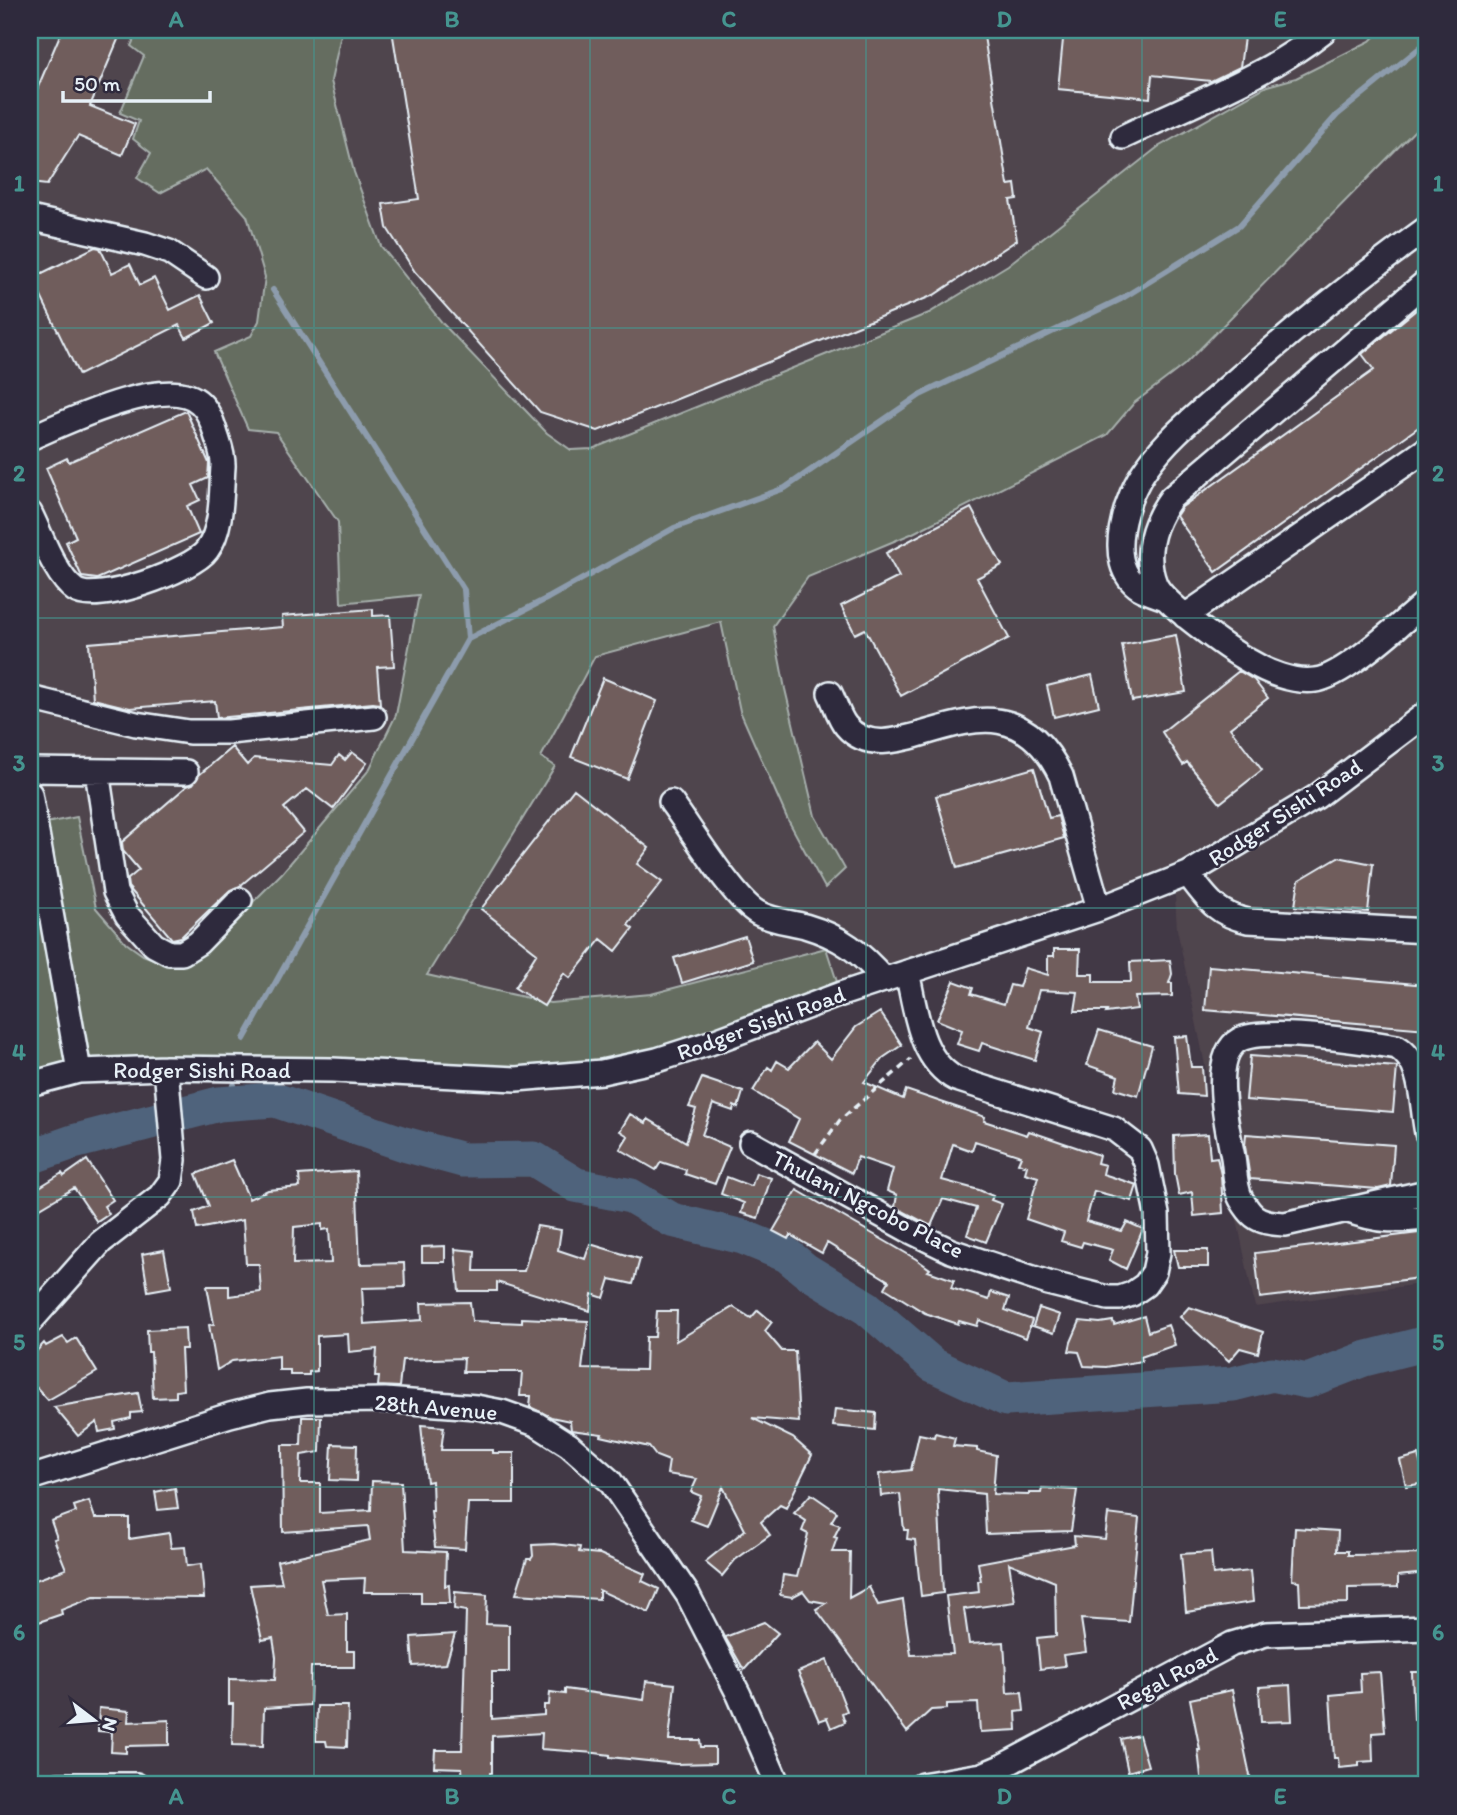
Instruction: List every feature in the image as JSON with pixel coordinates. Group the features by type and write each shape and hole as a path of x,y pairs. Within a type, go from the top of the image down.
{"street":[{"path":"1123,137 1272,66 1325,30"},
{"path":"30,218 145,244 169,252 205,276"},
{"path":"1165,598 1139,587 1127,575 1120,557 1124,513 1146,468 1179,431 1257,362 1353,282 1427,228"},
{"path":"1427,281 1171,498 1153,528 1150,548 1151,570 1156,586 1165,598 1249,662 1291,679 1315,680 1332,675 1427,601"},
{"path":"30,438 128,399 169,392 200,402 212,420 223,462 221,502 214,536 207,551 195,560 139,586 111,593 78,593 65,583 30,513"},
{"path":"1185,615 1427,449"},
{"path":"830,693 846,726 861,738 892,742 966,720 996,720 1019,728 1040,743 1061,776 1100,909"},
{"path":"30,698 136,724 188,732 229,732 374,717"},
{"name":"Rodger Sishi Road","path":"30,1084 79,1071 166,1068 332,1070 516,1079 602,1072 657,1060 896,976 1100,909 1188,874 1316,797 1427,713"},
{"path":"30,770 186,772"},
{"path":"97,771 115,892 127,915 154,945 169,954 182,953 198,943 240,900"},
{"path":"30,794 79,1071"},
{"path":"671,802 750,907 758,913 805,926 851,946 896,976"},
{"path":"1188,874 1213,905 1238,919 1427,931"},
{"name":"Thulani Ngcobo Place","path":"751,1143 951,1251 1048,1283 1108,1298 1121,1298 1145,1285 1154,1272 1158,1254 1157,1214 1147,1165 1140,1149 1114,1129 944,1073 933,1062 925,1046 896,976"},
{"path":"1427,1133 1419,1083 1412,1061 1397,1047 1275,1034 1248,1036 1230,1048 1224,1070 1222,1096 1240,1197 1253,1215 1266,1222 1285,1224 1427,1192"},
{"path":"30,1322 101,1242 160,1196 172,1181 174,1160 166,1068"},
{"path":"1346,1210 1387,1221 1427,1218"},
{"name":"28th Avenue","path":"30,1478 230,1415 270,1405 307,1401 385,1400 476,1406 536,1424 569,1445 610,1481 688,1595 739,1695 778,1785"},
{"name":"Regal Road","path":"922,1785 982,1775 1002,1767 1232,1644 1250,1637 1323,1631 1427,1628"},
{"path":"59,1785 136,1785"}],"path":[{"path":"802,1172 840,1120 925,1046"}],"shaded area":[{"path":"30,30 138,30 131,46 144,55 120,113 139,121 151,153 160,193 206,169 247,216 265,277 259,321 251,336 276,432 338,522 341,602 419,595 396,715 369,770 282,873 214,941 179,963 161,962 143,955 126,943 96,908 77,817 30,826"},
{"path":"342,30 1381,30 1370,41 1296,78 1267,86 1158,147 1008,265 929,313 592,449 571,450 547,433 444,325 381,246 354,172 331,81"},
{"path":"1427,118 1427,1283 1255,1307 1177,929 1174,879 841,994 826,948 651,994 550,1003 426,975 555,767 541,758 595,656 722,622 740,711 787,818 826,888 845,868 815,816 773,627 808,577 911,534 1107,435 1134,403 1184,365"}],"green space":[{"path":"138,30 342,30 331,81 354,172 381,246 444,325 547,433 571,450 592,449 929,313 1008,265 1158,147 1267,86 1296,78 1370,41 1381,30 1427,30 1427,118 1184,365 1134,403 1107,435 911,534 808,577 773,626 815,816 845,869 825,888 787,818 740,711 721,622 595,656 541,757 555,766 427,975 550,1003 651,994 826,948 841,994 603,1072 334,1070 30,1084 30,826 77,817 96,908 126,943 143,955 161,962 179,963 214,941 282,873 369,770 396,715 419,595 341,603 338,522 276,432 248,429 214,352 251,336 259,321 265,277 247,216 206,169 160,193 137,178 151,153 133,139 139,121 120,113 144,56 131,46"}],"building":[{"path":"62,30 122,30 90,106 135,124 122,155 78,136 47,185 30,183 30,106"},
{"path":"392,30 983,30 1008,185 1015,184 1017,199 1010,200 1017,240 934,295 598,431 540,412 415,272 387,228 383,204 419,199"},
{"path":"1064,30 1245,30 1240,67 1211,81 1152,75 1150,98 1058,89"},
{"path":"95,247 100,248 112,273 130,264 140,285 154,278 170,310 200,295 214,323 186,338 179,325 79,375 32,278"},
{"path":"1427,301 1427,421 1216,572 1176,516 1182,507 1374,370 1362,354"},
{"path":"186,411 209,463 208,478 193,485 200,500 187,506 199,534 97,579 82,577 66,542 76,537 46,468 67,458 69,462"},
{"path":"971,508 1002,565 977,578 1009,638 901,696 865,629 855,634 841,606 899,577 886,553"},
{"path":"373,609 373,616 390,615 394,666 377,667 380,704 217,718 215,701 130,708 93,699 89,643 283,627 282,616"},
{"path":"1176,635 1186,692 1132,701 1122,645"},
{"path":"1239,671 1254,680 1268,698 1230,728 1262,770 1220,803 1187,762 1183,765 1162,732"},
{"path":"1092,675 1099,706 1054,717 1047,686"},
{"path":"603,678 657,701 627,779 571,757"},
{"path":"232,747 247,765 254,758 332,765 339,755 345,760 352,752 367,763 333,809 307,789 284,808 304,832 240,886 230,890 181,937 172,939 128,887 127,880 139,870 123,851 122,842 187,786 193,784 199,775"},
{"path":"1034,768 1049,818 1058,816 1064,838 957,868 936,796"},
{"path":"574,789 649,848 637,864 662,882 628,925 633,929 616,951 601,939 570,978 564,973 544,1006 515,988 537,953 481,909"},
{"path":"1338,857 1373,864 1368,912 1295,906 1299,880"},
{"path":"745,936 753,961 682,983 674,958"},
{"path":"1054,949 1080,949 1079,974 1093,974 1093,982 1131,982 1130,962 1170,960 1172,974 1169,983 1172,983 1172,996 1135,997 1137,1009 1106,1013 1107,1011 1075,1011 1078,992 1039,990 1029,1027 1043,1032 1035,1060 982,1043 979,1051 957,1044 962,1030 937,1020 954,981 973,988 971,994 1004,1004 1010,985 1019,987 1025,968 1048,975 1048,956 1054,956"},
{"path":"1209,966 1427,985 1427,1029 1205,1010"},
{"path":"880,1012 902,1045 883,1058 864,1082 903,1099 906,1090 985,1117 984,1121 1027,1135 1029,1131 1099,1155 1097,1163 1105,1165 1103,1174 1137,1185 1132,1201 1094,1191 1086,1221 1122,1231 1127,1222 1143,1229 1126,1269 1109,1260 1113,1250 1083,1242 1081,1247 1061,1241 1064,1232 1026,1219 1038,1177 1025,1173 1027,1166 1018,1163 1021,1156 975,1141 972,1151 953,1144 942,1180 979,1190 993,1196 991,1200 1002,1204 986,1242 967,1235 976,1208 943,1199 931,1226 895,1207 897,1195 887,1191 893,1169 858,1157 852,1173 789,1141 799,1119 753,1091 768,1067 772,1070 777,1061 789,1068 814,1042 831,1059 856,1027"},
{"path":"1099,1030 1152,1046 1138,1096 1115,1089 1118,1076 1087,1065"},
{"path":"1187,1036 1191,1067 1202,1067 1204,1096 1179,1094 1174,1037"},
{"path":"1250,1056 1397,1067 1393,1112 1246,1100"},
{"path":"702,1078 743,1092 738,1108 734,1106 733,1111 713,1104 702,1135 730,1147 715,1184 661,1162 656,1170 620,1149 628,1136 620,1131 630,1114 646,1123 648,1119 686,1142 696,1109 689,1107"},
{"path":"1208,1134 1210,1158 1217,1157 1221,1175 1223,1213 1194,1216 1192,1192 1179,1195 1175,1174 1174,1136"},
{"path":"1246,1134 1394,1145 1391,1186 1378,1189 1250,1179"},
{"path":"87,1160 113,1200 104,1206 109,1214 97,1222 74,1188 35,1211 30,1193 62,1173 64,1176"},
{"path":"232,1160 249,1199 268,1190 300,1187 299,1175 356,1171 360,1264 404,1263 405,1287 362,1288 364,1324 422,1320 421,1303 470,1302 472,1321 522,1323 522,1318 588,1321 582,1369 645,1370 646,1337 655,1337 657,1311 677,1311 676,1341 733,1307 751,1318 758,1310 772,1322 765,1331 782,1351 795,1351 799,1422 752,1418 793,1438 812,1455 786,1508 780,1505 761,1522 770,1535 735,1560 722,1576 705,1562 745,1530 723,1487 707,1526 691,1520 701,1496 691,1492 697,1479 667,1474 669,1461 656,1456 649,1447 601,1436 602,1434 571,1430 570,1421 551,1417 530,1407 531,1396 520,1396 522,1372 463,1372 464,1358 402,1360 399,1387 378,1386 379,1377 375,1377 377,1349 349,1352 348,1334 317,1336 317,1371 309,1372 309,1375 290,1375 290,1370 279,1370 279,1356 232,1361 217,1370 209,1325 214,1324 207,1286 229,1286 229,1296 261,1292 259,1264 246,1264 243,1220 197,1229 194,1212 209,1206 196,1174","holes":["322,1224 322,1230 329,1229 331,1263 293,1264 294,1227"]},
{"path":"756,1173 771,1178 758,1218 741,1213 744,1203 721,1194 727,1177 750,1186"},
{"path":"797,1190 916,1259 930,1269 928,1271 954,1280 951,1288 989,1300 991,1292 1009,1298 1005,1310 1032,1320 1026,1338 979,1320 977,1326 959,1321 958,1324 925,1313 885,1288 889,1281 827,1243 822,1253 790,1235 788,1239 773,1231"},
{"path":"537,1226 561,1230 558,1250 585,1259 590,1244 640,1259 633,1284 610,1279 604,1298 592,1294 590,1311 497,1282 497,1291 459,1291 455,1249 475,1251 474,1271 524,1271"},
{"path":"1427,1232 1427,1277 1260,1298 1255,1253"},
{"path":"445,1246 445,1262 422,1262 422,1247"},
{"path":"164,1250 171,1287 148,1291 142,1254"},
{"path":"1174,1250 1208,1250 1208,1267 1178,1267"},
{"path":"1189,1307 1263,1332 1258,1353 1240,1348 1229,1361 1180,1317"},
{"path":"1039,1308 1060,1315 1054,1333 1033,1326"},
{"path":"1144,1316 1148,1332 1168,1325 1175,1345 1141,1357 1142,1361 1106,1367 1084,1366 1079,1352 1069,1351 1080,1321 1113,1321 1114,1325"},
{"path":"185,1328 186,1349 181,1349 183,1390 176,1391 176,1397 153,1398 147,1330"},
{"path":"63,1337 68,1343 76,1338 97,1372 48,1400 37,1388 30,1394 30,1358 44,1343 46,1346"},
{"path":"138,1393 142,1412 131,1413 131,1418 114,1422 115,1429 99,1432 97,1422 78,1436 54,1407"},
{"path":"835,1409 876,1413 875,1430 833,1426"},
{"path":"302,1417 321,1417 320,1452 301,1455 300,1483 320,1483 320,1513 371,1510 372,1481 401,1482 405,1550 446,1552 445,1586 449,1585 450,1603 421,1603 421,1592 364,1592 365,1578 321,1580 328,1615 347,1614 347,1651 354,1651 354,1667 311,1667 310,1705 264,1708 263,1746 232,1745 233,1704 229,1704 229,1679 275,1680 273,1638 262,1640 250,1585 282,1583 277,1561 370,1540 368,1526 283,1532 282,1445 301,1445"},
{"path":"421,1425 444,1427 441,1450 493,1450 493,1453 514,1453 514,1503 468,1503 465,1549 435,1547 431,1511 432,1481 427,1482"},
{"path":"935,1433 955,1438 953,1446 977,1448 977,1451 996,1455 993,1494 1029,1495 1041,1493 1042,1488 1077,1490 1071,1531 986,1534 984,1494 938,1489 943,1593 921,1596 915,1540 907,1539 908,1530 904,1530 900,1494 881,1496 879,1474 911,1470 919,1434 934,1437"},
{"path":"332,1444 357,1445 356,1481 330,1480"},
{"path":"1418,1455 1426,1483 1406,1486 1400,1460"},
{"path":"175,1488 178,1508 158,1510 155,1492"},
{"path":"811,1494 837,1512 831,1522 840,1525 834,1537 837,1538 832,1552 850,1552 849,1598 869,1587 878,1605 903,1600 911,1655 953,1654 946,1596 979,1592 978,1581 981,1581 978,1563 1075,1545 1074,1536 1105,1539 1108,1514 1139,1518 1129,1622 1081,1619 1086,1652 1063,1655 1065,1666 1040,1669 1037,1638 1056,1636 1055,1582 1009,1563 1015,1602 964,1609 969,1644 1004,1642 1007,1693 1022,1692 1024,1711 1016,1712 1017,1730 980,1732 978,1703 947,1704 947,1709 931,1710 907,1732 816,1609 826,1603 810,1600 803,1591 792,1597 780,1595 783,1575 797,1577 808,1534 802,1531 806,1521 794,1513"},
{"path":"89,1501 95,1518 129,1518 129,1539 169,1533 171,1548 185,1547 187,1566 201,1564 204,1598 94,1597 61,1610 62,1614 30,1625 30,1582 66,1569 54,1539 57,1538 51,1521 76,1512 74,1506"},
{"path":"1295,1528 1338,1531 1337,1551 1348,1551 1348,1555 1427,1554 1427,1573 1398,1576 1398,1587 1348,1588 1348,1603 1300,1604 1299,1581 1292,1580"},
{"path":"532,1545 580,1547 579,1552 600,1554 645,1574 642,1581 659,1589 649,1613 599,1590 599,1599 516,1594 527,1559 533,1556"},
{"path":"1211,1552 1213,1575 1250,1571 1253,1602 1186,1612 1181,1554"},
{"path":"455,1592 487,1595 486,1624 509,1625 509,1672 492,1672 492,1719 544,1715 544,1705 549,1705 550,1692 565,1694 565,1689 644,1700 646,1681 675,1684 669,1740 700,1740 701,1747 715,1747 715,1763 676,1764 541,1749 542,1733 492,1736 490,1782 463,1782 462,1768 434,1767 435,1750 462,1750 466,1611 454,1609"},
{"path":"764,1622 778,1633 744,1670 725,1637"},
{"path":"455,1634 446,1664 413,1666 411,1637"},
{"path":"827,1660 847,1711 842,1713 845,1722 831,1728 827,1718 819,1721 798,1672"},
{"path":"1380,1672 1385,1732 1372,1733 1373,1761 1339,1768 1338,1758 1334,1758 1330,1695 1361,1692 1360,1673"},
{"path":"1412,1672 1427,1672 1427,1720 1414,1720"},
{"path":"1290,1685 1292,1721 1261,1722 1259,1687"},
{"path":"1232,1690 1252,1785 1202,1785 1200,1750 1190,1699"},
{"path":"317,1706 348,1706 347,1747 327,1746 326,1741 316,1741"},
{"path":"99,1708 129,1711 128,1722 169,1720 169,1745 126,1746 126,1753 111,1752 112,1732 98,1731"},
{"path":"1139,1735 1148,1766 1128,1772 1121,1739"}],"waterway":[{"path":"468,639 674,528 785,488 920,395 1121,299 1239,226 1337,115 1427,42"},
{"path":"244,1039 468,639 464,590 273,290"},
{"path":"219,1104 234,1085"},
{"path":"30,1157 73,1142 219,1104 275,1100 404,1144 463,1160 534,1159 576,1185 631,1196 672,1220 743,1237 787,1255 805,1270 867,1308 933,1365 1006,1399 1233,1384 1272,1374 1307,1381 1364,1359 1427,1343"}]}
